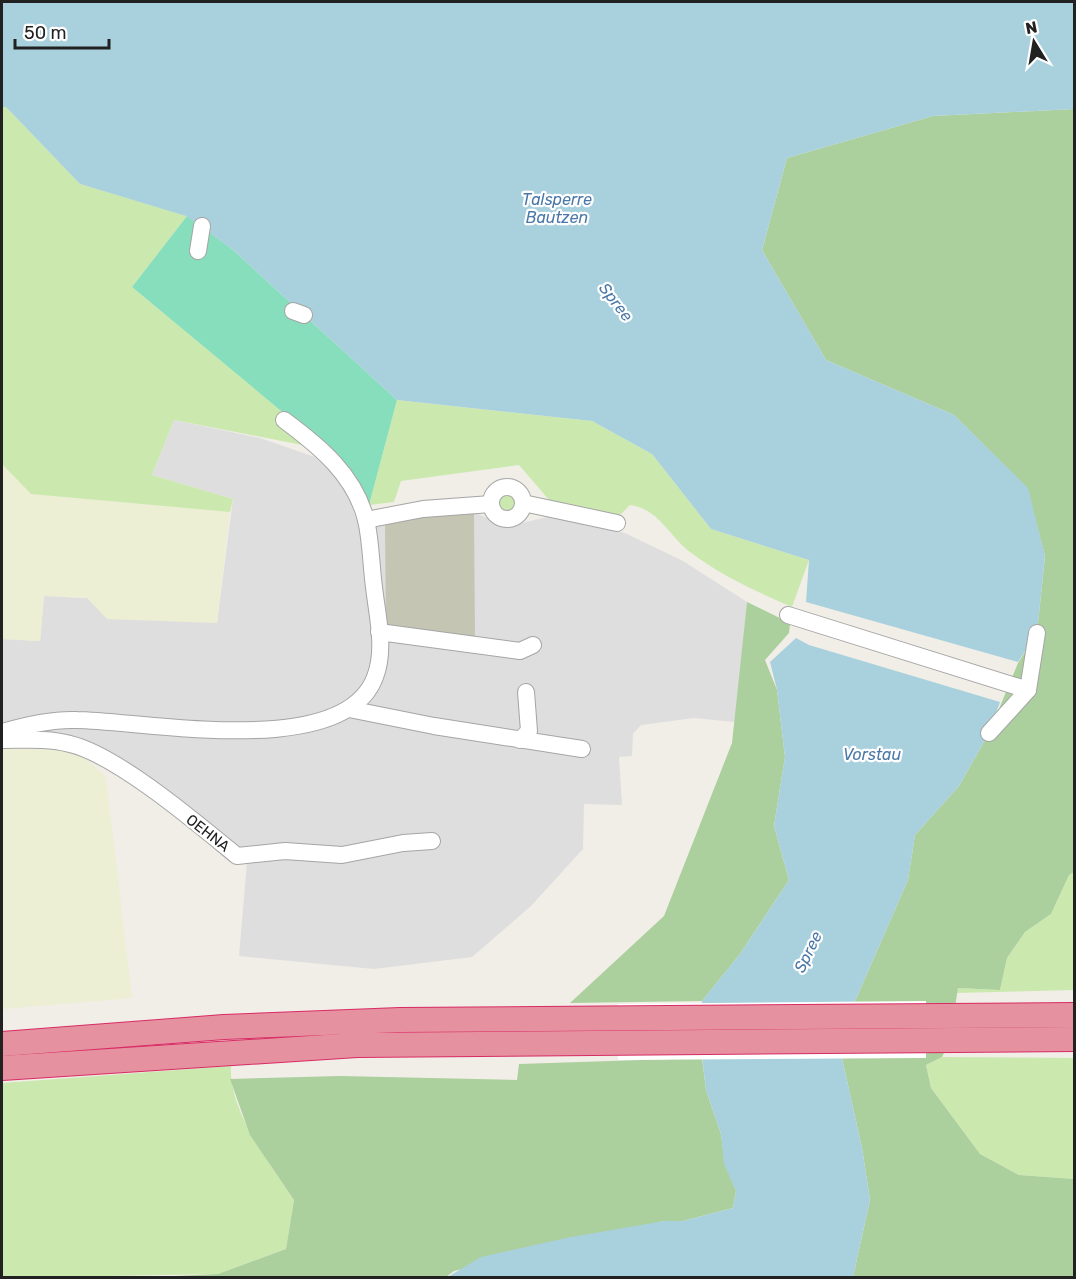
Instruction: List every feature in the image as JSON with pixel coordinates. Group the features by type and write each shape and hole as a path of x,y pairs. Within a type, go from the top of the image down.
{"highway":[{"path":"2,1044 309,1023 1074,1015"},
{"path":"2,1068 357,1045 1074,1039"}],"street":[{"path":"198,251 201,226"},
{"path":"2,732 61,720 154,728 285,728 318,723 349,709 369,689 375,677 380,646 366,520 351,484 339,468 316,445 284,420"},
{"path":"506,487 520,493 523,503 519,513 510,519 495,514 491,504 494,494 506,487"},
{"path":"523,503 617,523"},
{"path":"366,520 423,510 491,504"},
{"path":"788,615 1028,690"},
{"path":"379,632 520,651 533,645"},
{"path":"988,733 1028,690 1037,633"},
{"path":"520,740 529,731 526,692"},
{"path":"349,709 582,749"},
{"name":"OEHNA","path":"2,740 40,740 72,744 104,758 194,821 237,856 285,851 342,855 403,843 432,841"}],"shaded area":[{"path":"174,420 260,438 315,457 344,484 358,524 393,523 474,512 506,527 559,514 591,521 627,534 683,561 747,602 735,722 694,718 641,725 633,734 632,756 619,757 622,805 584,804 583,849 531,906 472,957 374,969 239,956 247,862 108,753 2,732 2,639 40,641 44,596 87,598 217,623 233,499 152,475"},
{"path":"2,464 31,494 230,512 217,623 107,619 87,598 44,596 40,641 2,639"},
{"path":"474,512 475,640 411,628 386,631 385,523 428,515"},
{"path":"49,748 81,755 106,777 132,998 2,1009 2,749"}],"green space":[{"path":"2,107 6,107 80,184 187,216 132,287 328,450 174,420 152,475 233,499 230,512 31,494 2,464"},
{"path":"1074,109 1074,872 1069,875 1051,914 1025,932 1007,958 1000,990 958,988 950,1040 942,1057 926,1065 931,1088 980,1154 1019,1175 1074,1179 1074,1277 853,1277 870,1200 862,1148 838,1040 908,880 915,835 959,786 989,733 1018,663 1037,633 1045,556 1027,488 954,415 826,360 762,250 787,158 933,116"},
{"path":"187,216 232,249 397,400 369,505 328,450 132,287"},
{"path":"397,400 592,421 652,454 711,529 809,560 792,607 714,568 690,552 656,517 640,507 630,505 616,519 550,501 519,465 401,481 394,502 369,505"},
{"path":"503,494 511,494 516,499 514,510 503,512 498,507 498,499"},
{"path":"747,602 790,623 789,633 765,660 777,690 785,757 774,826 789,880 740,954 702,1001 570,1003 664,916 732,743"},
{"path":"1074,872 1074,990 957,993 958,988 1000,990 1007,958 1025,932 1051,914 1069,875"},
{"path":"942,1057 1074,1058 1074,1179 1019,1175 980,1154 931,1088 926,1065"},
{"path":"702,1058 706,1090 721,1134 725,1164 736,1191 733,1208 683,1221 664,1221 454,1271 446,1277 132,1278 218,1274 286,1249 294,1200 250,1135 230,1079 340,1076 517,1080 519,1064"},
{"path":"231,1066 232,1083 243,1118 252,1136 294,1200 286,1249 218,1274 2,1278 2,1083"}],"water":[{"name":"Talsperre Bautzen","path":"2,2 1074,2 1074,109 933,116 787,158 762,250 826,360 954,415 1028,488 1045,556 1037,633 1018,662 806,602 809,560 711,529 652,454 592,421 397,400 232,249 186,216 80,184 6,107 2,107"},
{"name":"Vorstau","path":"796,638 809,645 1000,702 989,733 959,786 915,835 908,880 838,1040 862,1148 870,1200 853,1277 446,1278 481,1257 566,1238 664,1221 683,1221 733,1208 736,1191 724,1164 721,1134 706,1090 700,1040 702,1001 740,954 789,880 774,826 785,757 777,690 770,662"}],"pier":[{"path":"926,1001 926,1058 618,1060 618,1004"}],"water label":[{"name":"Spree","path":"616,302"},
{"name":"Spree","path":"808,952"}]}
